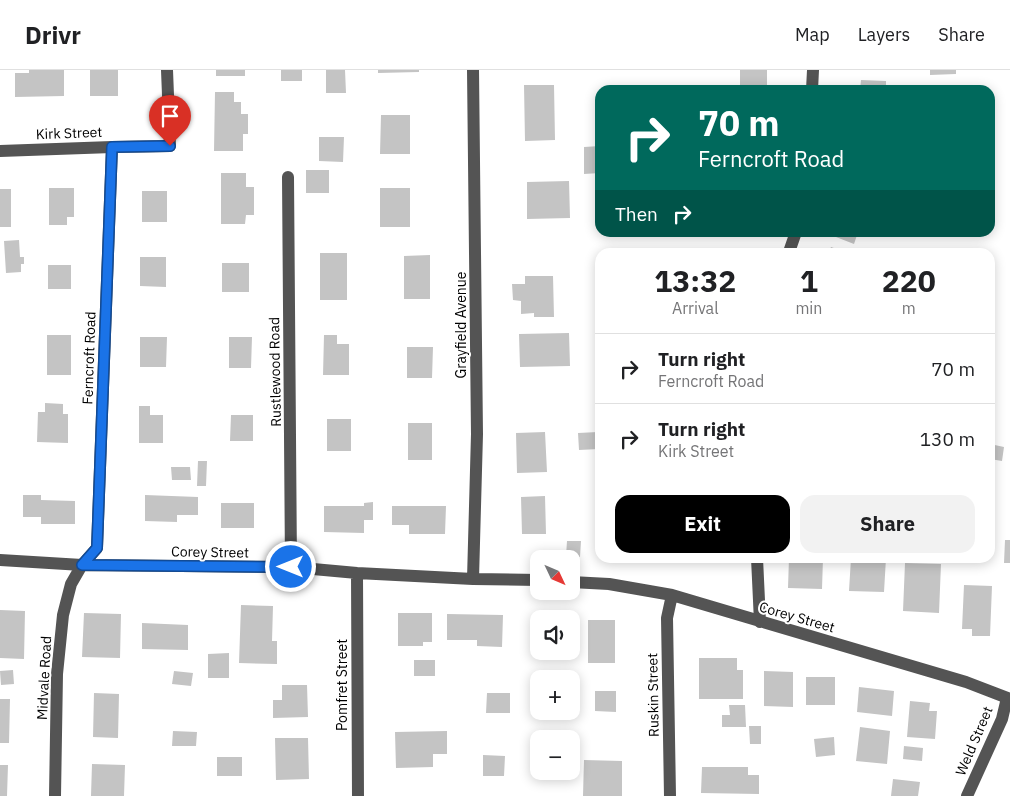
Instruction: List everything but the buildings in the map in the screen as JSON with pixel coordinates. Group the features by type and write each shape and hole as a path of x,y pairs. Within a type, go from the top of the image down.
{"street":[{"name":"Kirk Street","path":"0,151 170,146 167,70"},
{"name":"Grayfield Avenue","path":"473,70 477,434 473,579"},
{"path":"812,85 813,70"},
{"name":"Ferncroft Road","path":"82,565 97,548 112,147"},
{"name":"Rustlewood Road","path":"288,177 291,567"},
{"name":"Corey Street","path":"0,560 82,565 291,567 357,573 530,580"},
{"path":"758,563 760,622"},
{"name":"Midvale Road","path":"55,796 57,674 63,616 71,584 82,565"},
{"name":"Pomfret Street","path":"357,573 358,796"},
{"name":"Corey Street","path":"580,582 609,584 672,595 966,682 1008,698"},
{"name":"Ruskin Street","path":"670,796 667,618 672,595"},
{"name":"Weld Street","path":"967,796 1002,719 1008,698"}],"route":[{"path":"170,146 112,147 97,548 82,565 291,567"}]}
